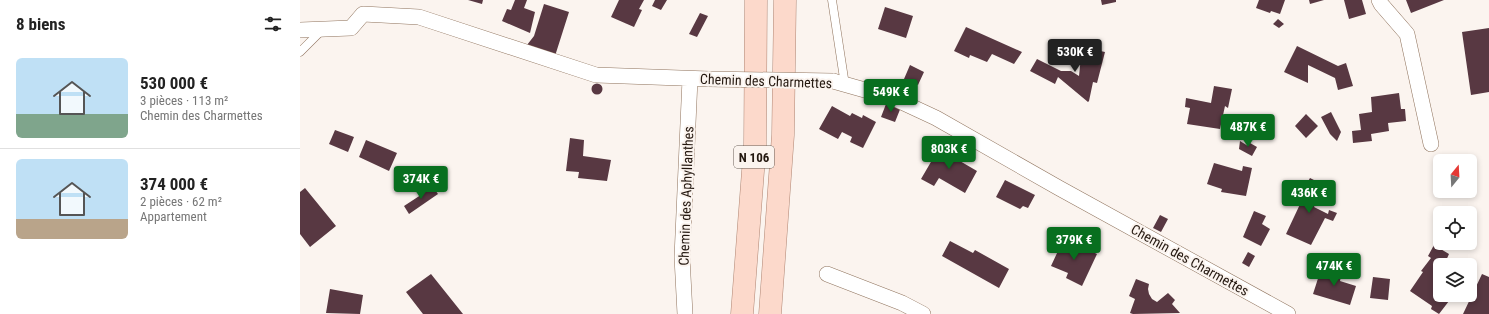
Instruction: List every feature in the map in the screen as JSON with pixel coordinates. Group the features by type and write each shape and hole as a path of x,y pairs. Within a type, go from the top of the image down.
{"main road":[{"name":"N 106","path":"742,314 755,145 756,0"},
{"name":"N 106","path":"770,314 783,135 785,0"}],"street":[{"path":"1379,0 1380,4 1407,34 1431,144"},
{"name":"Chemin des Charmettes","path":"300,30 351,28 363,7 420,17 596,75 839,83 893,98 936,118 1059,188 1288,314"},
{"name":"Chemin des Aphyllanthes","path":"685,314 682,257 690,79"},
{"path":"827,274 902,303 923,314"}],"lane":[{"path":"832,0 839,83"},
{"path":"300,52 322,30"}],"building":[{"path":"468,0 483,0 482,4"},
{"path":"515,0 527,0 524,8 535,12 530,33 502,21 507,9 511,10"},
{"path":"619,0 644,0 639,9 642,10 634,27 611,17"},
{"path":"655,0 667,0 661,10 652,6"},
{"path":"1101,0 1116,0 1116,2 1102,5"},
{"path":"1259,0 1285,0 1280,14 1271,11 1270,13 1256,8"},
{"path":"1309,0 1324,0 1310,4"},
{"path":"1344,0 1362,0 1366,14 1349,19"},
{"path":"1406,0 1444,0 1411,13"},
{"path":"544,4 569,12 555,56 527,45 534,36"},
{"path":"885,7 913,16 906,38 878,29"},
{"path":"700,13 708,16 697,37 689,34"},
{"path":"1278,19 1284,24 1279,28 1273,24"},
{"path":"966,27 1022,52 1014,64 992,54 987,62 970,55 969,58 954,51"},
{"path":"1489,28 1489,92 1471,95 1462,32"},
{"path":"1297,46 1338,66 1346,63 1353,86 1338,90 1335,78 1308,65 1308,83 1284,72"},
{"path":"1082,47 1105,52 1097,83 1093,82 1088,102 1058,77 1055,84 1030,71 1037,59 1061,71 1071,71 1079,76"},
{"path":"910,65 924,72 918,85 904,79"},
{"path":"597,83 601,85 603,89 601,93 597,95 593,93 591,89 593,85"},
{"path":"1214,86 1232,89 1228,108 1225,106 1220,129 1187,124 1190,108 1185,107 1186,98 1211,103"},
{"path":"1399,93 1401,109 1405,109 1406,121 1388,123 1389,131 1371,134 1372,141 1353,143 1352,131 1361,130 1359,114 1372,112 1371,97"},
{"path":"886,104 901,107 895,122 881,117"},
{"path":"832,106 850,116 852,113 862,118 863,115 876,122 863,148 850,142 852,137 842,132 838,139 819,129"},
{"path":"1331,112 1341,132 1337,141 1330,134 1321,117"},
{"path":"1306,114 1318,126 1306,138 1295,126"},
{"path":"335,130 354,137 348,152 329,144"},
{"path":"570,138 584,140 583,156 611,160 607,181 578,178 579,172 566,171"},
{"path":"366,140 397,153 389,171 359,157"},
{"path":"1240,141 1248,146 1250,143 1257,147 1252,156 1239,149"},
{"path":"942,143 956,151 953,157 977,171 965,193 939,178 934,186 921,179"},
{"path":"1214,163 1242,171 1243,166 1252,168 1246,196 1221,192 1222,189 1207,184"},
{"path":"1310,178 1324,185 1314,207 1328,214 1329,210 1337,213 1333,221 1325,218 1311,245 1286,234 1302,200 1298,199"},
{"path":"1005,180 1035,195 1028,208 1023,206 1020,209 996,197"},
{"path":"433,187 438,194 409,214 404,206"},
{"path":"305,188 336,226 310,247 300,234 300,192"},
{"path":"1254,211 1266,216 1262,224 1270,229 1261,246 1243,237"},
{"path":"1160,215 1168,219 1161,232 1153,228"},
{"path":"1064,238 1097,254 1082,286 1066,278 1068,273 1051,266"},
{"path":"950,241 973,253 975,250 1009,269 999,288 942,256"},
{"path":"1433,247 1433,250 1442,250 1449,254 1447,258 1433,258 1433,302 1448,302 1439,314 1431,309 1432,306 1410,291 1423,272 1421,271 1431,258 1428,256"},
{"path":"1248,252 1255,256 1249,267 1242,263"},
{"path":"1322,266 1342,272 1340,281 1356,286 1350,305 1313,294"},
{"path":"431,274 463,314 423,314 406,292"},
{"path":"1482,274 1489,277 1489,314 1463,314 1469,302 1477,302 1477,285"},
{"path":"1373,277 1390,279 1388,300 1370,298"},
{"path":"1136,279 1149,284 1149,294 1152,299 1157,302 1168,293 1175,300 1172,304 1180,313 1130,313 1135,299 1129,296"},
{"path":"330,289 363,295 360,314 326,313"}]}
